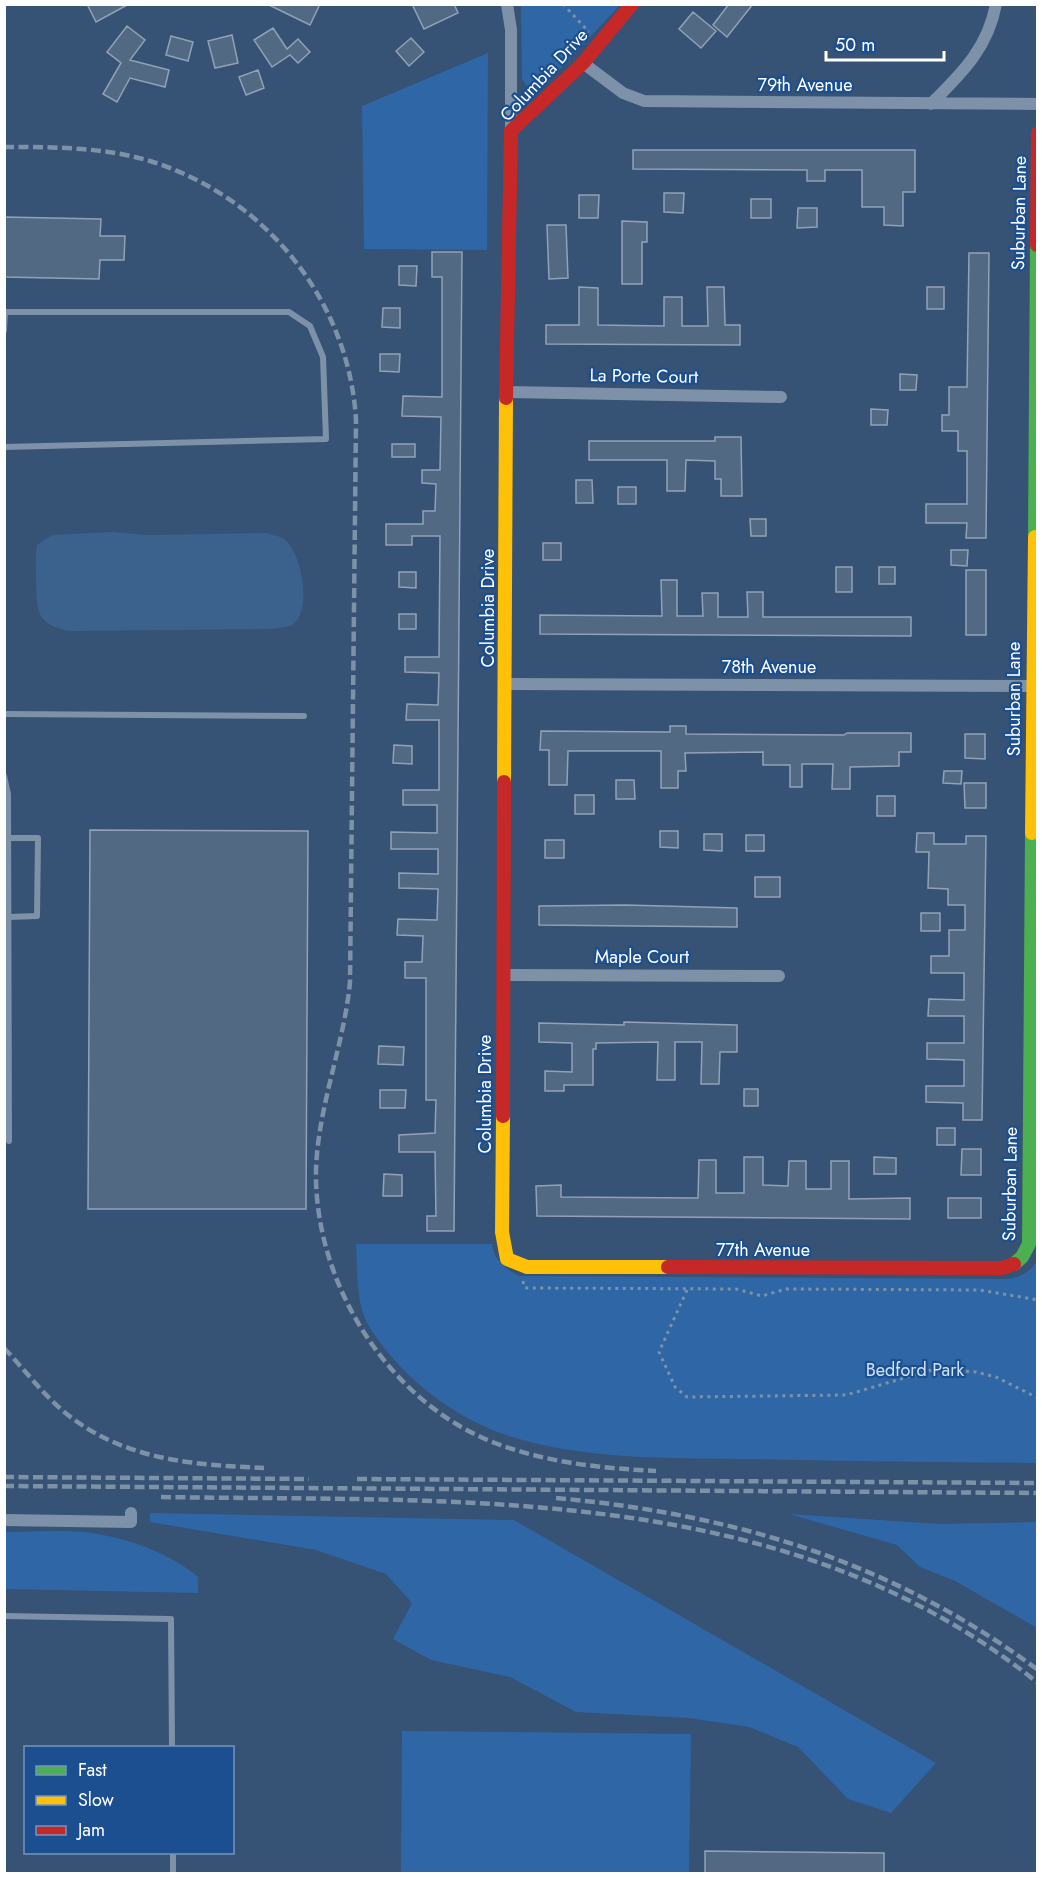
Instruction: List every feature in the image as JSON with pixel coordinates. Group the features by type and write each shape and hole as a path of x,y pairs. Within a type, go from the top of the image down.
{"street":[{"path":"507,4 511,30 511,131"},
{"name":"Columbia Drive","path":"507,1259 502,1232 507,684 506,392 511,131 583,63 632,4"},
{"path":"931,104 969,67 984,44 996,4"},
{"name":"79th Avenue","path":"583,63 623,93 644,101 670,103 1038,104"},
{"name":"Suburban Lane","path":"1019,1261 1025,1255 1029,1244 1038,133"},
{"name":"La Porte Court","path":"506,392 781,397"},
{"name":"78th Avenue","path":"507,684 1032,686"},
{"name":"Maple Court","path":"504,975 779,976"},
{"name":"77th Avenue","path":"507,1259 527,1267 1002,1268 1019,1261"},
{"path":"4,1520 131,1522 131,1513"}],"lane":[{"path":"4,330 5,312 289,312 310,326 323,357 326,439 4,447"},
{"path":"4,714 304,716"},
{"path":"4,776 8,794 9,1141"},
{"path":"8,838 38,838 37,916 8,917"},
{"path":"4,1616 171,1620 172,1746"},
{"path":"173,1854 173,1874"}],"path":[{"path":"563,4 591,34"},
{"path":"523,1275 524,1287 527,1288 736,1289 762,1296 786,1289 925,1289 1006,1292 1038,1299"},
{"path":"1006,1287 1006,1292"},
{"path":"687,1290 659,1352 675,1387 687,1397 846,1395 935,1369 976,1372 996,1377 1038,1398"}],"green space":[{"path":"521,4 620,5 545,85 533,90 527,87 522,79"},
{"path":"488,53 487,250 364,249 362,106"},
{"name":"Bedford Park","path":"356,1244 492,1244 495,1255 501,1263 519,1276 1007,1279 1025,1273 1037,1260 1037,1463 656,1458 586,1452 520,1439 490,1429 455,1411 423,1387 394,1360 365,1319 358,1288"},
{"path":"150,1513 514,1520 936,1763 891,1813 848,1799 798,1747 749,1727 689,1718 576,1712 510,1677 431,1660 393,1639 412,1603 386,1574 316,1550 150,1522"},
{"path":"789,1514 940,1524 1037,1522 1037,1628 955,1581 920,1567 897,1545"},
{"path":"5,1532 81,1532 106,1535 134,1543 162,1554 198,1577 198,1593 5,1589"},
{"path":"402,1731 691,1734 689,1873 401,1873"}],"shaded area":[{"path":"113,532 146,535 267,533 282,538 296,556 303,582 302,608 298,618 292,625 274,629 69,631 49,624 43,619 38,607 37,545 52,535"}],"building":[{"path":"87,4 129,4 96,22"},
{"path":"267,4 320,4 310,25"},
{"path":"412,4 454,4 458,13 424,29"},
{"path":"729,4 753,4 727,37 713,25"},
{"path":"693,12 716,31 701,48 679,29"},
{"path":"127,26 145,40 130,60 169,70 165,87 130,78 117,102 103,94 121,63 107,52"},
{"path":"273,28 287,49 298,39 310,52 298,63 290,55 272,67 254,40"},
{"path":"232,35 238,63 215,68 208,41"},
{"path":"171,36 193,42 188,61 166,55"},
{"path":"411,38 424,52 409,66 396,51"},
{"path":"258,70 264,88 246,95 239,77"},
{"path":"633,150 915,150 915,192 903,192 903,226 884,225 884,207 862,207 862,170 825,170 825,181 807,181 807,170 633,169"},
{"path":"664,193 684,193 683,213 664,212"},
{"path":"579,195 599,195 598,218 579,218"},
{"path":"751,199 771,199 771,218 751,218"},
{"path":"798,208 817,208 817,227 797,228"},
{"path":"4,217 101,219 100,236 125,236 124,260 100,260 99,279 4,277"},
{"path":"622,221 647,222 647,242 642,242 642,284 622,284"},
{"path":"547,225 566,225 568,278 549,279"},
{"path":"432,252 462,252 454,1231 427,1231 427,1216 436,1216 435,1152 399,1152 399,1135 435,1133 436,1100 426,1100 426,978 405,978 405,962 422,962 423,936 397,935 398,919 437,920 438,889 399,888 399,873 438,874 438,849 391,849 391,832 437,833 437,805 403,805 403,790 439,790 439,720 406,720 407,704 438,705 439,673 405,672 405,657 439,657 440,536 412,536 412,545 386,545 386,524 423,524 423,511 435,511 436,484 422,483 422,470 440,470 441,417 402,416 403,396 442,397 442,277 432,277"},
{"path":"969,253 989,253 986,538 966,538 967,523 926,523 926,504 967,504 967,451 958,451 958,431 942,431 942,415 949,415 949,387 967,387"},
{"path":"399,266 417,266 416,286 399,285"},
{"path":"579,287 598,288 598,325 664,326 664,297 682,297 682,326 708,326 707,287 724,287 725,325 740,325 740,345 546,344 546,325 579,325"},
{"path":"927,287 944,287 944,309 927,309"},
{"path":"383,308 400,308 400,328 382,327"},
{"path":"380,354 400,354 399,372 380,371"},
{"path":"900,374 917,375 916,390 900,390"},
{"path":"871,409 888,410 887,425 871,425"},
{"path":"715,437 741,437 742,496 721,496 721,479 715,479 715,461 686,460 685,491 667,491 667,460 589,460 589,441 715,441"},
{"path":"392,444 415,444 415,457 392,457"},
{"path":"576,480 592,480 593,503 576,503"},
{"path":"618,487 636,487 636,504 618,504"},
{"path":"750,519 766,519 766,536 751,536"},
{"path":"543,543 561,543 561,560 543,560"},
{"path":"951,550 968,550 967,566 951,565"},
{"path":"836,567 852,567 852,592 836,592"},
{"path":"879,567 895,567 895,584 879,584"},
{"path":"966,570 986,570 986,635 966,635"},
{"path":"399,572 416,572 416,588 399,587"},
{"path":"661,580 677,580 677,616 703,616 702,593 718,593 718,617 748,617 747,592 763,592 763,617 911,617 911,636 540,634 540,615 662,616"},
{"path":"399,614 416,614 416,629 399,629"},
{"path":"670,726 686,726 686,734 911,733 911,752 899,752 899,766 850,767 850,789 832,789 833,764 802,764 802,787 790,787 790,765 763,765 763,752 685,753 686,771 678,771 678,788 661,788 661,751 568,751 567,785 549,785 549,750 540,750 541,731 670,732"},
{"path":"965,734 985,734 985,759 965,758"},
{"path":"394,745 412,746 412,764 393,763"},
{"path":"944,771 962,771 961,784 943,783"},
{"path":"616,780 634,780 635,799 616,799"},
{"path":"964,783 986,783 986,808 965,808"},
{"path":"575,795 594,795 594,814 575,814"},
{"path":"877,796 895,796 895,816 877,816"},
{"path":"90,830 308,831 306,1209 88,1209"},
{"path":"660,831 678,831 678,848 660,847"},
{"path":"917,833 934,833 934,844 966,844 966,836 986,836 982,1120 963,1120 963,1103 926,1102 926,1086 964,1086 964,1060 927,1059 927,1043 964,1043 964,1016 928,1016 929,999 964,1000 964,973 931,973 931,956 949,956 949,930 965,930 965,905 948,905 948,889 928,888 929,852 916,852"},
{"path":"704,834 722,834 722,851 704,850"},
{"path":"746,835 764,835 764,851 746,851"},
{"path":"545,840 564,840 564,858 545,858"},
{"path":"755,877 780,877 780,897 755,897"},
{"path":"625,905 737,908 737,927 539,925 539,906"},
{"path":"921,913 940,913 940,931 921,931"},
{"path":"624,1022 737,1025 737,1052 720,1052 719,1084 701,1084 702,1042 675,1042 675,1080 657,1080 658,1042 596,1043 596,1049 593,1049 593,1085 564,1085 564,1091 545,1091 545,1071 572,1072 572,1043 539,1042 539,1023 624,1025"},
{"path":"379,1046 404,1047 403,1065 378,1064"},
{"path":"744,1089 758,1089 758,1106 744,1106"},
{"path":"380,1090 406,1090 405,1108 380,1108"},
{"path":"937,1128 955,1128 955,1145 937,1145"},
{"path":"962,1149 981,1149 981,1175 961,1175"},
{"path":"744,1157 763,1157 763,1185 788,1186 789,1161 806,1161 806,1189 831,1189 831,1161 849,1161 849,1199 910,1198 910,1219 537,1216 536,1186 561,1185 561,1197 698,1198 699,1160 716,1160 716,1193 744,1193"},
{"path":"874,1157 896,1158 896,1174 874,1174"},
{"path":"384,1174 402,1175 402,1196 383,1196"},
{"path":"948,1198 981,1198 981,1218 948,1218"},
{"path":"705,1851 884,1853 884,1874 705,1874"}],"railway":[{"path":"4,147 96,150 150,161 191,177 229,199 263,227 293,259 318,295 337,334 350,376 356,420 350,982 347,1006 321,1122 316,1170 319,1212 328,1255 344,1295 365,1334 391,1368 422,1399 457,1424 495,1443 554,1460 656,1471"},
{"path":"4,1348 59,1408 90,1430 113,1442 137,1451 186,1462 264,1468"},
{"path":"4,1477 309,1479"},
{"path":"357,1479 1038,1483"},
{"path":"4,1486 1038,1493"},
{"path":"161,1497 390,1500 505,1505 619,1516 730,1537 838,1569 941,1617 1038,1683"},
{"path":"556,1498 686,1516 748,1531 809,1550 869,1572 927,1600 983,1632 1038,1670"}],"traffic: fast":[{"path":"1035,537 1037,245"},
{"path":"1014,1264 1022,1257 1029,1244 1032,833"}],"traffic: slow":[{"path":"504,782 506,398"},
{"path":"1032,833 1035,537"},
{"path":"503,1116 502,1232 507,1259 527,1267 668,1267"}],"traffic: jam":[{"path":"506,398 511,131 583,63 632,4"},
{"path":"1037,245 1038,133"},
{"path":"503,1116 504,782"},
{"path":"668,1267 1002,1268 1014,1264"}]}
